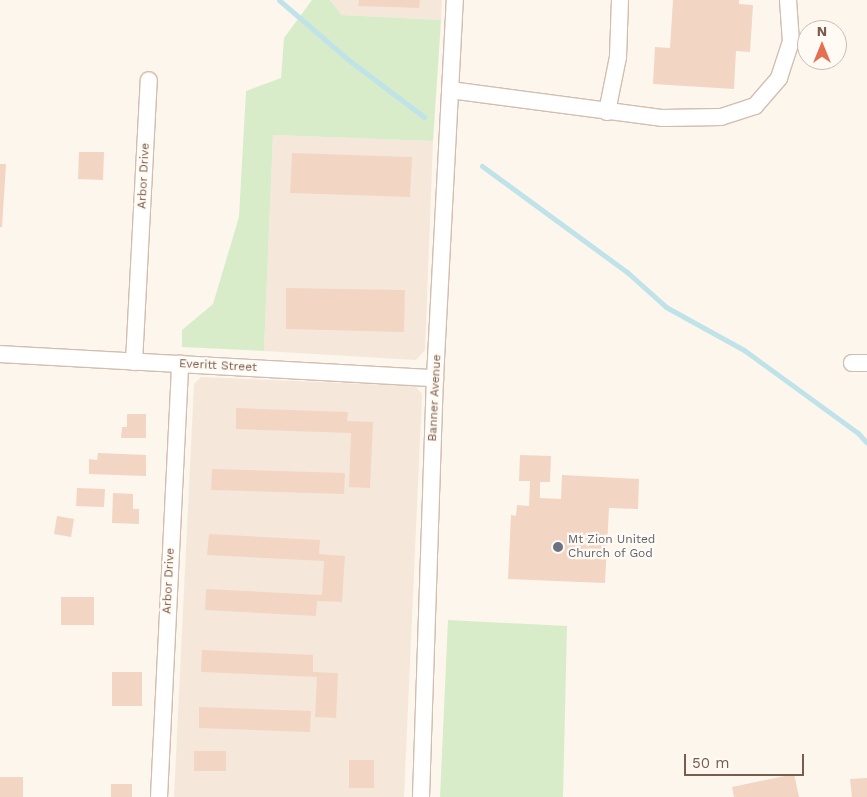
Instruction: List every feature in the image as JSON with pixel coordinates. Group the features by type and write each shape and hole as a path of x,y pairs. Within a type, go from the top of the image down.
{"street":[{"name":"Banner Avenue","path":"421,797 436,378 455,0"},
{"path":"607,112 618,57 620,0"},
{"path":"450,90 663,118 721,117 755,106 779,78 790,42 788,0"},
{"name":"Arbor Drive","path":"134,362 149,80"},
{"name":"Everitt Street","path":"0,354 436,378"},
{"name":"Arbor Drive","path":"159,797 180,364"}],"shaded area":[{"path":"330,0 442,0 441,20 342,15"},
{"path":"273,135 433,141 425,350 416,360 264,351"},
{"path":"201,377 415,386 422,394 404,797 174,797 194,384"}],"green space":[{"path":"312,0 330,0 342,15 441,20 433,141 273,135 264,351 182,347 182,330 213,304 239,217 246,91 281,78 284,38"},
{"path":"448,620 567,626 563,797 440,797"}],"building":[{"path":"359,0 420,0 419,8 358,6"},
{"path":"673,0 739,0 739,4 753,5 750,52 736,51 734,89 653,84 655,47 670,48"},
{"path":"79,152 104,152 103,180 78,179"},
{"path":"292,153 412,157 410,197 290,193"},
{"path":"0,164 6,164 2,227 0,227"},
{"path":"286,288 405,290 404,332 286,329"},
{"path":"236,408 348,412 347,421 373,422 370,488 349,487 351,433 236,429"},
{"path":"127,414 146,414 146,438 121,438 122,427 127,427"},
{"path":"98,453 146,455 146,476 89,474 89,459 97,460"},
{"name":"Mt Zion United Church of God","path":"520,455 551,456 550,482 540,482 540,498 561,499 562,475 639,479 638,509 609,508 605,583 508,579 511,515 516,516 517,505 529,506 530,481 519,481"},
{"path":"212,469 345,473 344,494 211,490"},
{"path":"77,488 105,489 104,507 76,506"},
{"path":"113,493 133,494 133,509 139,509 139,524 112,523"},
{"path":"57,516 74,519 71,537 54,534"},
{"path":"209,534 320,540 319,554 345,556 342,602 317,601 316,616 205,610 206,589 322,595 324,561 207,555"},
{"path":"61,597 94,597 94,625 61,625"},
{"path":"202,650 313,655 313,672 338,673 336,718 315,717 317,677 201,672"},
{"path":"112,672 142,672 142,706 112,706"},
{"path":"199,707 311,711 310,732 199,728"},
{"path":"194,751 226,751 226,771 194,771"},
{"path":"349,760 374,760 374,788 349,788"},
{"path":"794,774 799,797 734,797 732,787"},
{"path":"0,777 23,777 23,797 0,797"},
{"path":"867,778 867,797 852,797 850,779"},
{"path":"111,784 132,784 132,797 111,797"}],"waterway":[{"path":"279,0 350,61 424,117"},
{"path":"482,166 627,272 666,307 744,350 858,433 867,443"}],"place":[{"name":"Mt Zion United Church of God","path":"558,547"}]}
